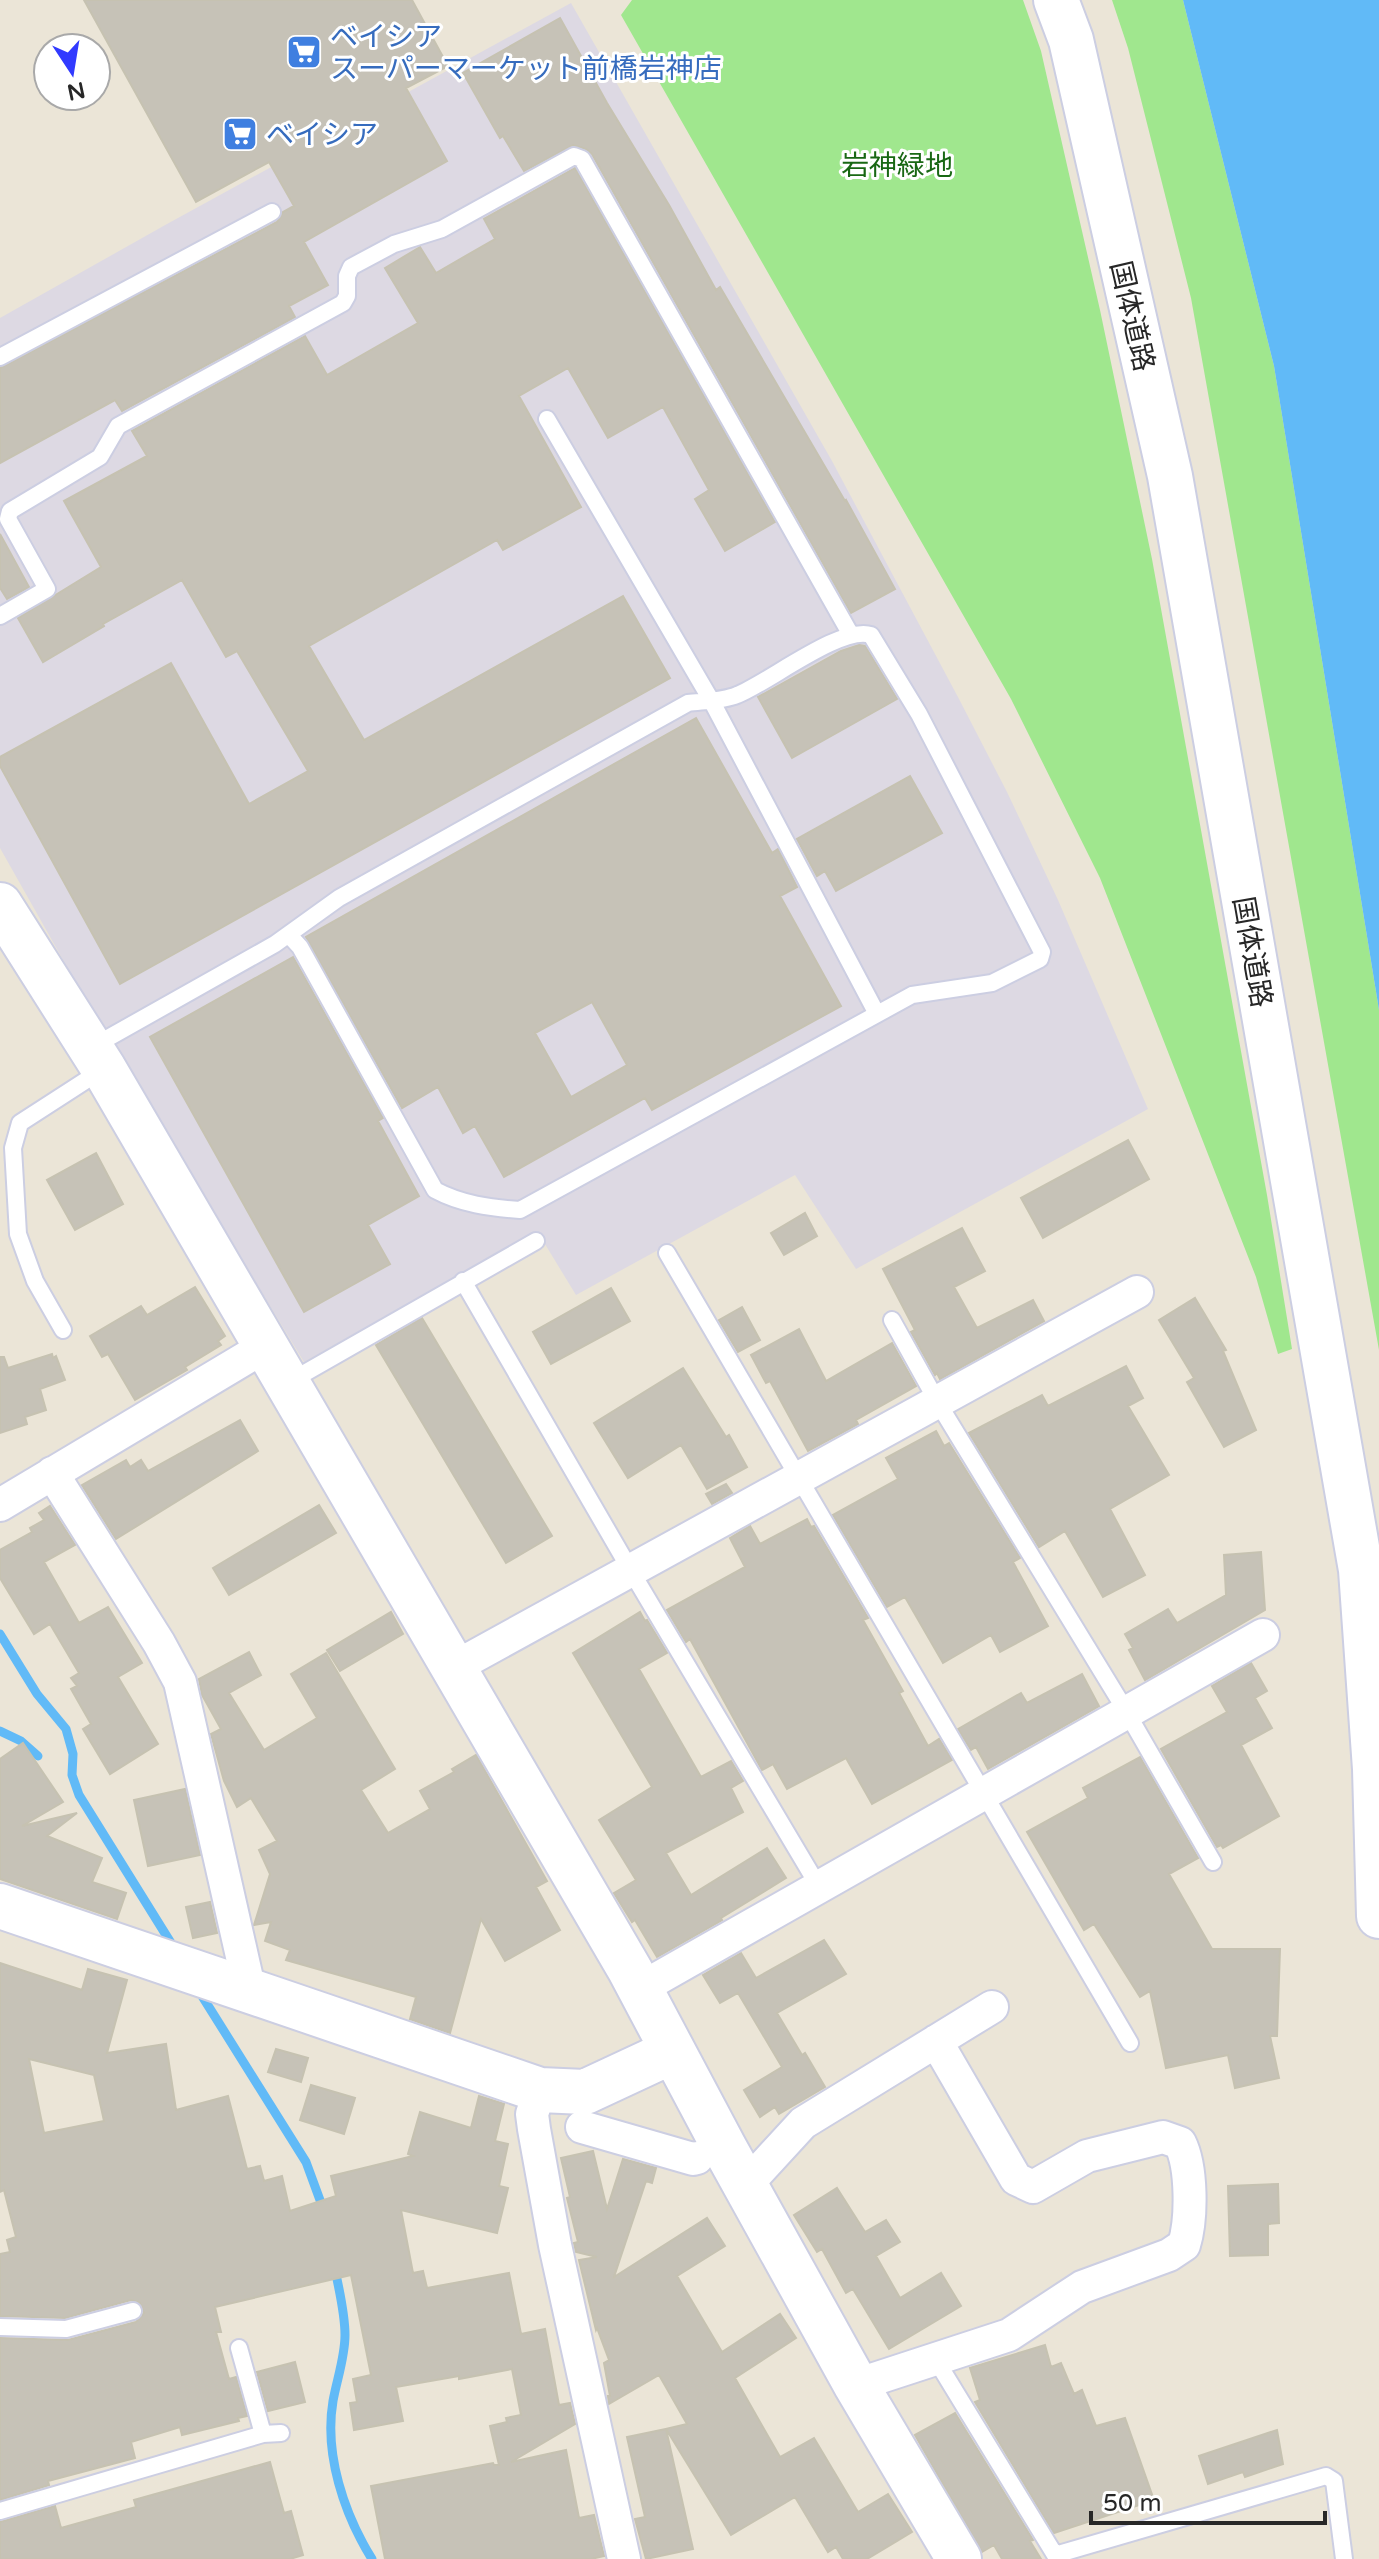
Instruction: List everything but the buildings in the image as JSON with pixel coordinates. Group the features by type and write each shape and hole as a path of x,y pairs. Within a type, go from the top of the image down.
{"street":[{"name":"国体道路","path":"1056,0 1071,40 1170,476 1358,1554 1375,1769 1379,1916"},
{"path":"0,905 97,1058 455,1667 641,1988 856,2385 959,2559"},
{"path":"455,1667 1137,1292"},
{"path":"0,1505 52,1473 278,1364"},
{"path":"52,1473 159,1643 180,1682 246,1974 244,1990"},
{"path":"641,1988 1263,1635"},
{"path":"0,1906 540,2090 585,2092 673,2051"},
{"path":"746,2185 803,2123 992,2007"},
{"path":"856,2385 1009,2335 1082,2287 1169,2255 1184,2245 1189,2230 1187,2157 1180,2143 1163,2137 1087,2156 1033,2187 1016,2179 936,2041"},
{"path":"540,2090 532,2114 536,2144 624,2559"},
{"path":"582,2127 697,2158"}],"lane":[{"path":"0,616 47,589 8,519 10,511 100,457 118,426 343,303 351,267 394,244 442,229 574,156 582,159 851,635"},
{"path":"0,357 272,212"},
{"path":"547,419 711,700 877,1014"},
{"path":"63,1330 35,1281 18,1234 13,1148 20,1123 97,1058 289,935 339,898 674,710 688,703 735,696 840,638 861,631 871,635 919,714 1042,952 1040,959 1000,980 912,995 520,1210 490,1208 448,1197 435,1190 300,947 289,935"},
{"path":"278,1364 463,1281 536,1241"},
{"path":"667,1253 1130,2043"},
{"path":"463,1281 819,1887"},
{"path":"892,1320 938,1403 1126,1711 1213,1862"},
{"path":"0,2327 66,2329 133,2311"},
{"path":"239,2348 263,2434"},
{"path":"936,2360 1055,2555 1326,2476 1334,2481 1344,2559"},
{"path":"0,2511 263,2434 281,2433"}],"shaded area":[{"path":"571,3 832,461 959,699 1058,900 1148,1109 856,1269 795,1175 576,1295 537,1231 304,1362 88,1004 0,848 0,318"}],"green space":[{"name":"岩神緑地","path":"632,0 1023,0 1041,51 1152,559 1292,1349 1278,1354 1256,1277 1100,878 1011,699 621,15"},
{"path":"1112,0 1183,0 1274,366 1379,1010 1379,1350 1191,298 1128,48"}],"water":[{"path":"1183,0 1379,0 1379,1010 1274,366"}],"waterway":[{"path":"0,1634 37,1694 66,1729 73,1754 72,1775 79,1795 171,1943"},
{"path":"0,1731 21,1741 38,1756"},
{"path":"197,1988 306,2162 324,2211"},
{"path":"335,2269 345,2335 333,2401 331,2442 345,2503 372,2559"}],"place":[{"name":"ベイシア スーパーマーケット前橋岩神店","path":"304,52"},
{"name":"ベイシア","path":"240,134"}]}
